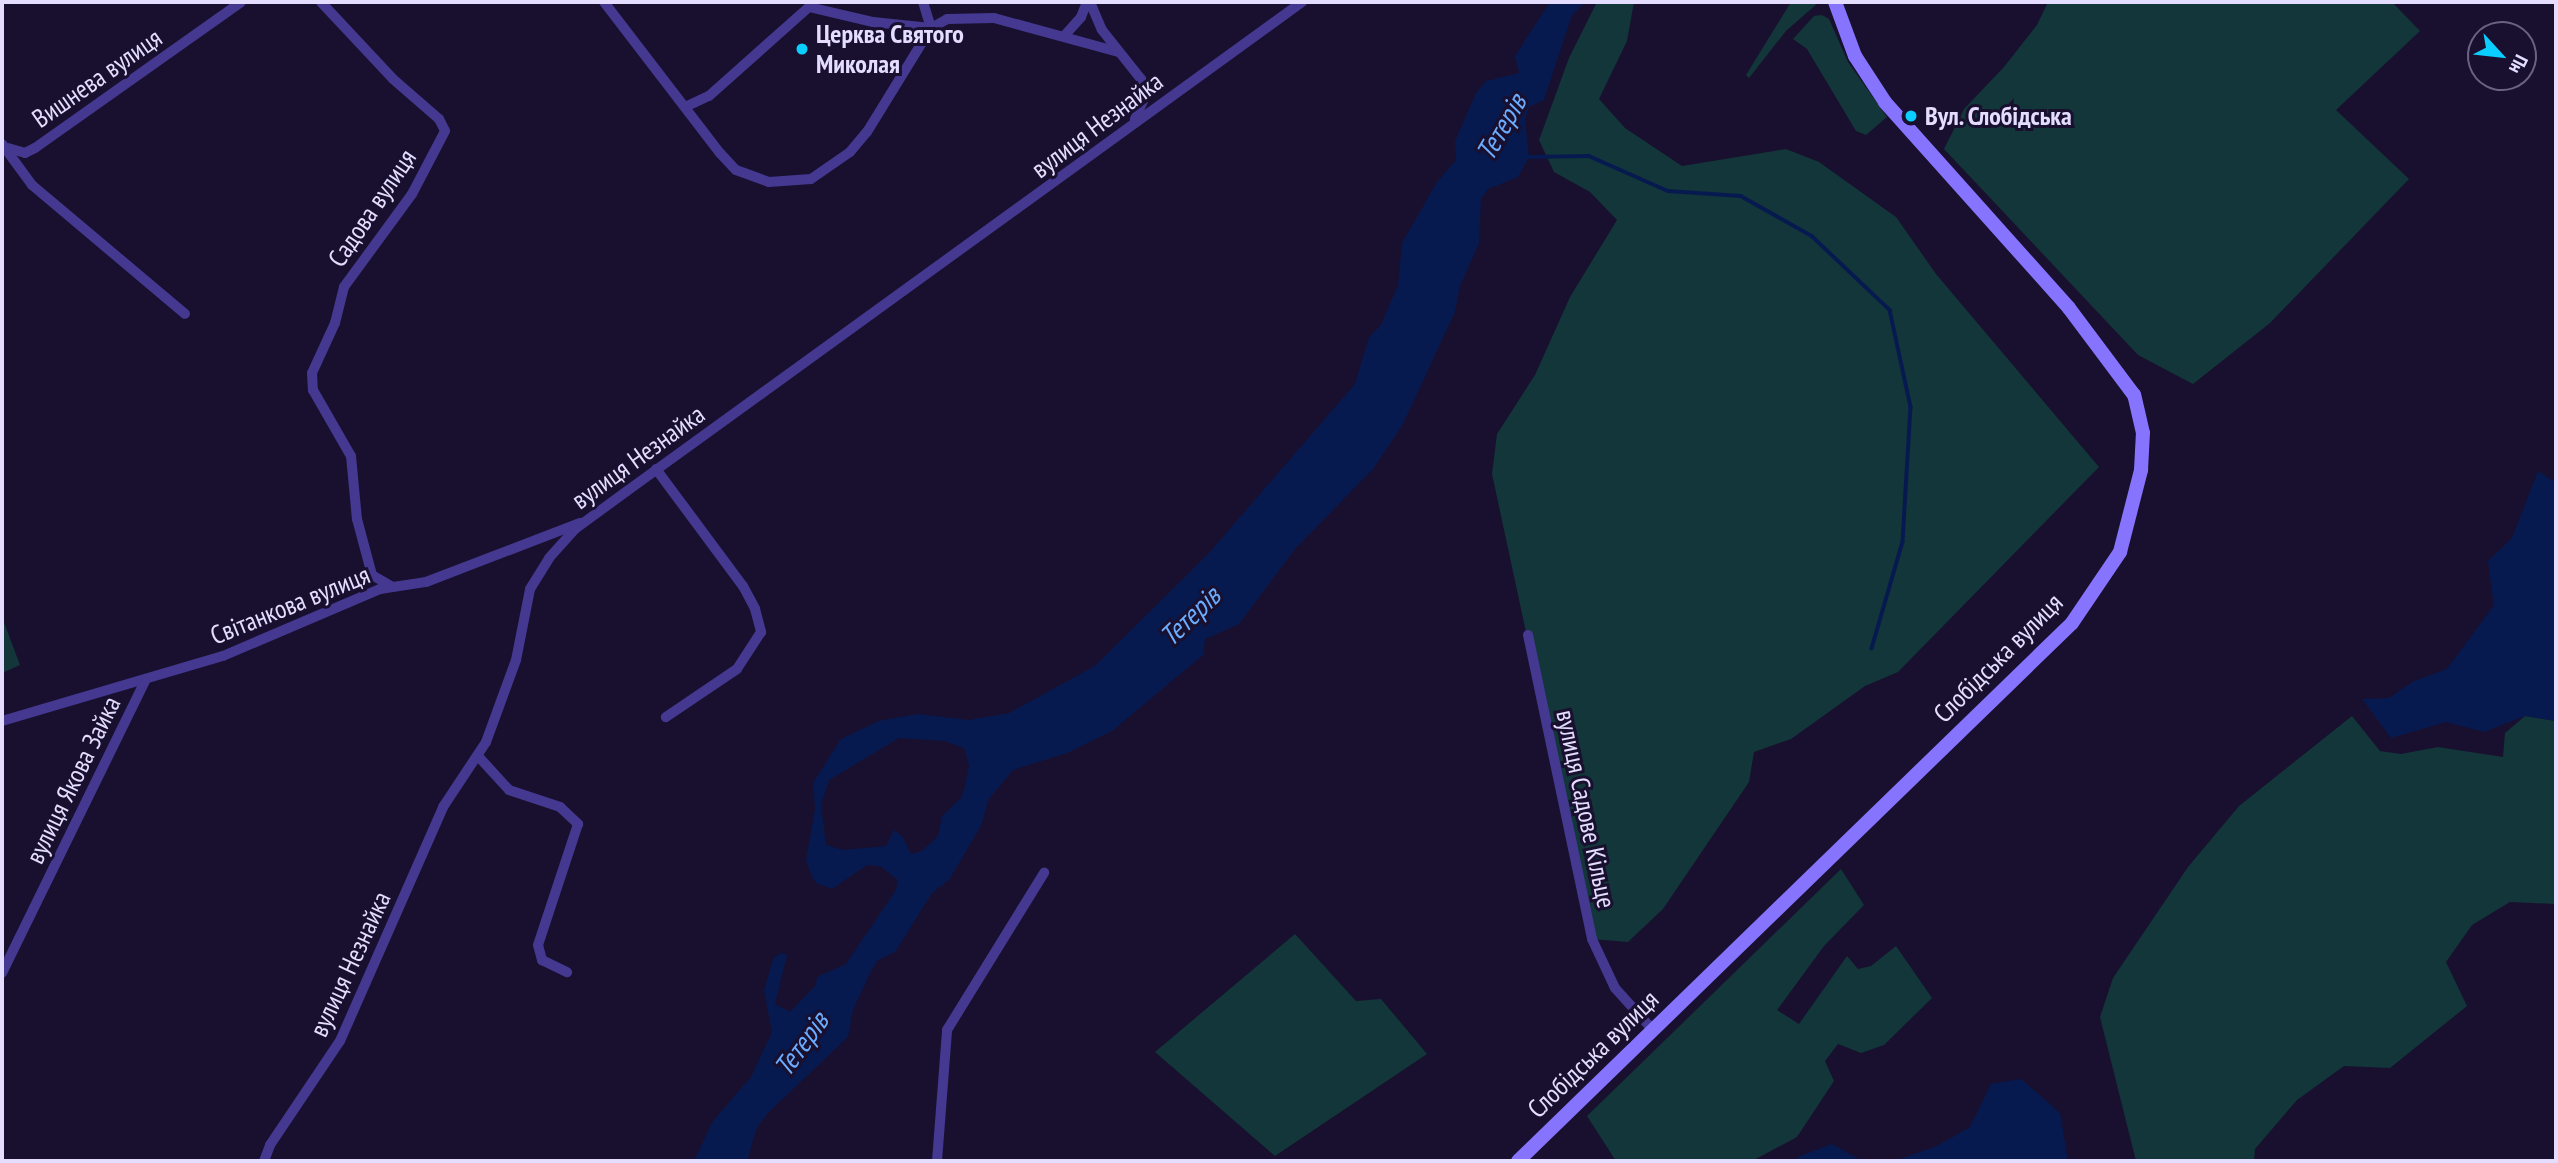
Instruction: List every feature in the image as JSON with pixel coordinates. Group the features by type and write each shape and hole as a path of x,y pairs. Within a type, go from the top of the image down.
{"street":[{"name":"Вишнева вулиця","path":"5,146 25,153 35,148 241,2"},
{"name":"Садова вулиця","path":"321,2 445,131 412,194 344,287 335,323 312,373 313,390 351,456 360,536 372,575 393,587"},
{"path":"604,2 736,170 769,182 811,179 850,152 867,132 931,28 923,2"},
{"path":"1065,35 1081,17 1088,2"},
{"path":"1088,2 1118,52 1136,71 1144,90 1140,111 1131,125"},
{"name":"вулиця Незнайка","path":"264,1161 270,1144 340,1041 443,807 478,756 511,677 530,589 549,558 590,519 656,469 1302,2"},
{"name":"Слобідська вулиця","path":"1518,1161 2072,623 2120,552 2141,470 2143,433 2134,396 2069,308 1885,102 1855,56 1835,2"},
{"path":"685,107 709,96 809,7 873,22 931,28 969,16 1065,35 1118,52"},
{"path":"5,146 33,185 185,314"},
{"path":"656,469 743,586 755,609 761,632 737,669 666,718"},
{"name":"Світанкова вулиця","path":"2,721 53,702 145,681 223,656 331,607 393,587 426,582 590,519"},
{"name":"вулиця Садове Кільце","path":"1528,635 1592,939 1615,988 1653,1030"},
{"name":"вулиця Якова Зайка","path":"2,973 145,681"},
{"path":"478,756 509,790 560,807 578,824 538,945 542,960 567,972"},
{"path":"937,1161 947,1030 1044,873"}],"green space":[{"path":"1597,2 1634,2 1627,41 1599,99 1625,128 1682,166 1786,149 1819,162 1896,217 1936,274 2099,467 1898,672 1865,686 1791,739 1754,752 1749,782 1663,909 1628,942 1592,939 1492,474 1497,434 1535,375 1570,297 1617,220 1590,192 1554,172 1539,140 1569,58"},
{"path":"1791,2 1819,2 1786,31 1749,78 1746,75"},
{"path":"2048,2 2392,2 2420,31 2336,110 2409,179 2270,323 2193,384 2138,355 1944,149 1964,109 2004,67 2037,25"},
{"path":"1822,15 1829,19 1848,62 1887,117 1866,135 1856,131 1807,49 1793,39 1814,16"},
{"path":"2,617 20,665 2,673"},
{"path":"2352,716 2380,751 2401,754 2438,747 2503,757 2505,733 2525,716 2556,721 2556,904 2510,902 2472,925 2446,962 2467,1006 2390,1068 2344,1066 2297,1100 2255,1149 2254,1161 2136,1161 2100,1017 2113,978 2188,867 2239,806"},
{"path":"1841,869 1864,905 1824,946 1777,1010 1799,1024 1847,956 1858,969 1871,966 1896,946 1932,998 1884,1045 1861,1053 1838,1044 1825,1061 1834,1081 1797,1137 1752,1161 1616,1161 1587,1116"},
{"path":"1295,934 1356,1001 1381,999 1427,1054 1275,1156 1155,1052"}],"water":[{"name":"Тетерів","path":"1550,2 1585,2 1572,15 1544,100 1529,107 1525,120 1529,157 1518,177 1488,189 1481,199 1479,243 1460,286 1455,312 1402,426 1373,469 1295,549 1239,624 1205,639 1203,655 1112,731 1067,753 1013,770 988,800 982,824 949,880 932,893 895,952 878,960 871,971 853,1010 848,1037 769,1112 757,1127 747,1161 694,1161 713,1121 751,1077 772,1032 764,991 773,959 780,953 787,955 775,1004 790,1012 816,985 817,977 846,964 896,890 898,880 880,866 867,865 832,889 816,883 811,874 806,860 815,809 813,783 841,739 879,721 917,714 969,720 1009,713 1095,666 1209,553 1355,384 1369,337 1381,325 1398,285 1402,243 1437,182 1456,160 1455,141 1476,93 1486,81 1519,73 1515,56","holes":["899,738 945,741 964,748 969,765 965,786 961,798 942,816 938,836 922,851 911,854 902,836 894,830 886,846 843,850 826,845 821,805 829,780"]},
{"path":"2538,471 2556,483 2556,721 2525,716 2484,732 2446,722 2391,738 2362,699 2389,698 2414,681 2447,669 2494,605 2488,561 2512,538"},
{"path":"2021,1079 2060,1113 2068,1161 1894,1161 1937,1146 1970,1127 1991,1084"},
{"path":"1832,1144 1862,1161 1794,1161 1800,1156"}],"waterway":[{"path":"1526,157 1589,156 1668,191 1741,196 1812,236 1890,310 1911,407 1903,542 1872,649"}],"place":[{"name":"Церква Святого Миколая","path":"802,49"},
{"name":"Вул. Слобідська","path":"1911,116"}]}
